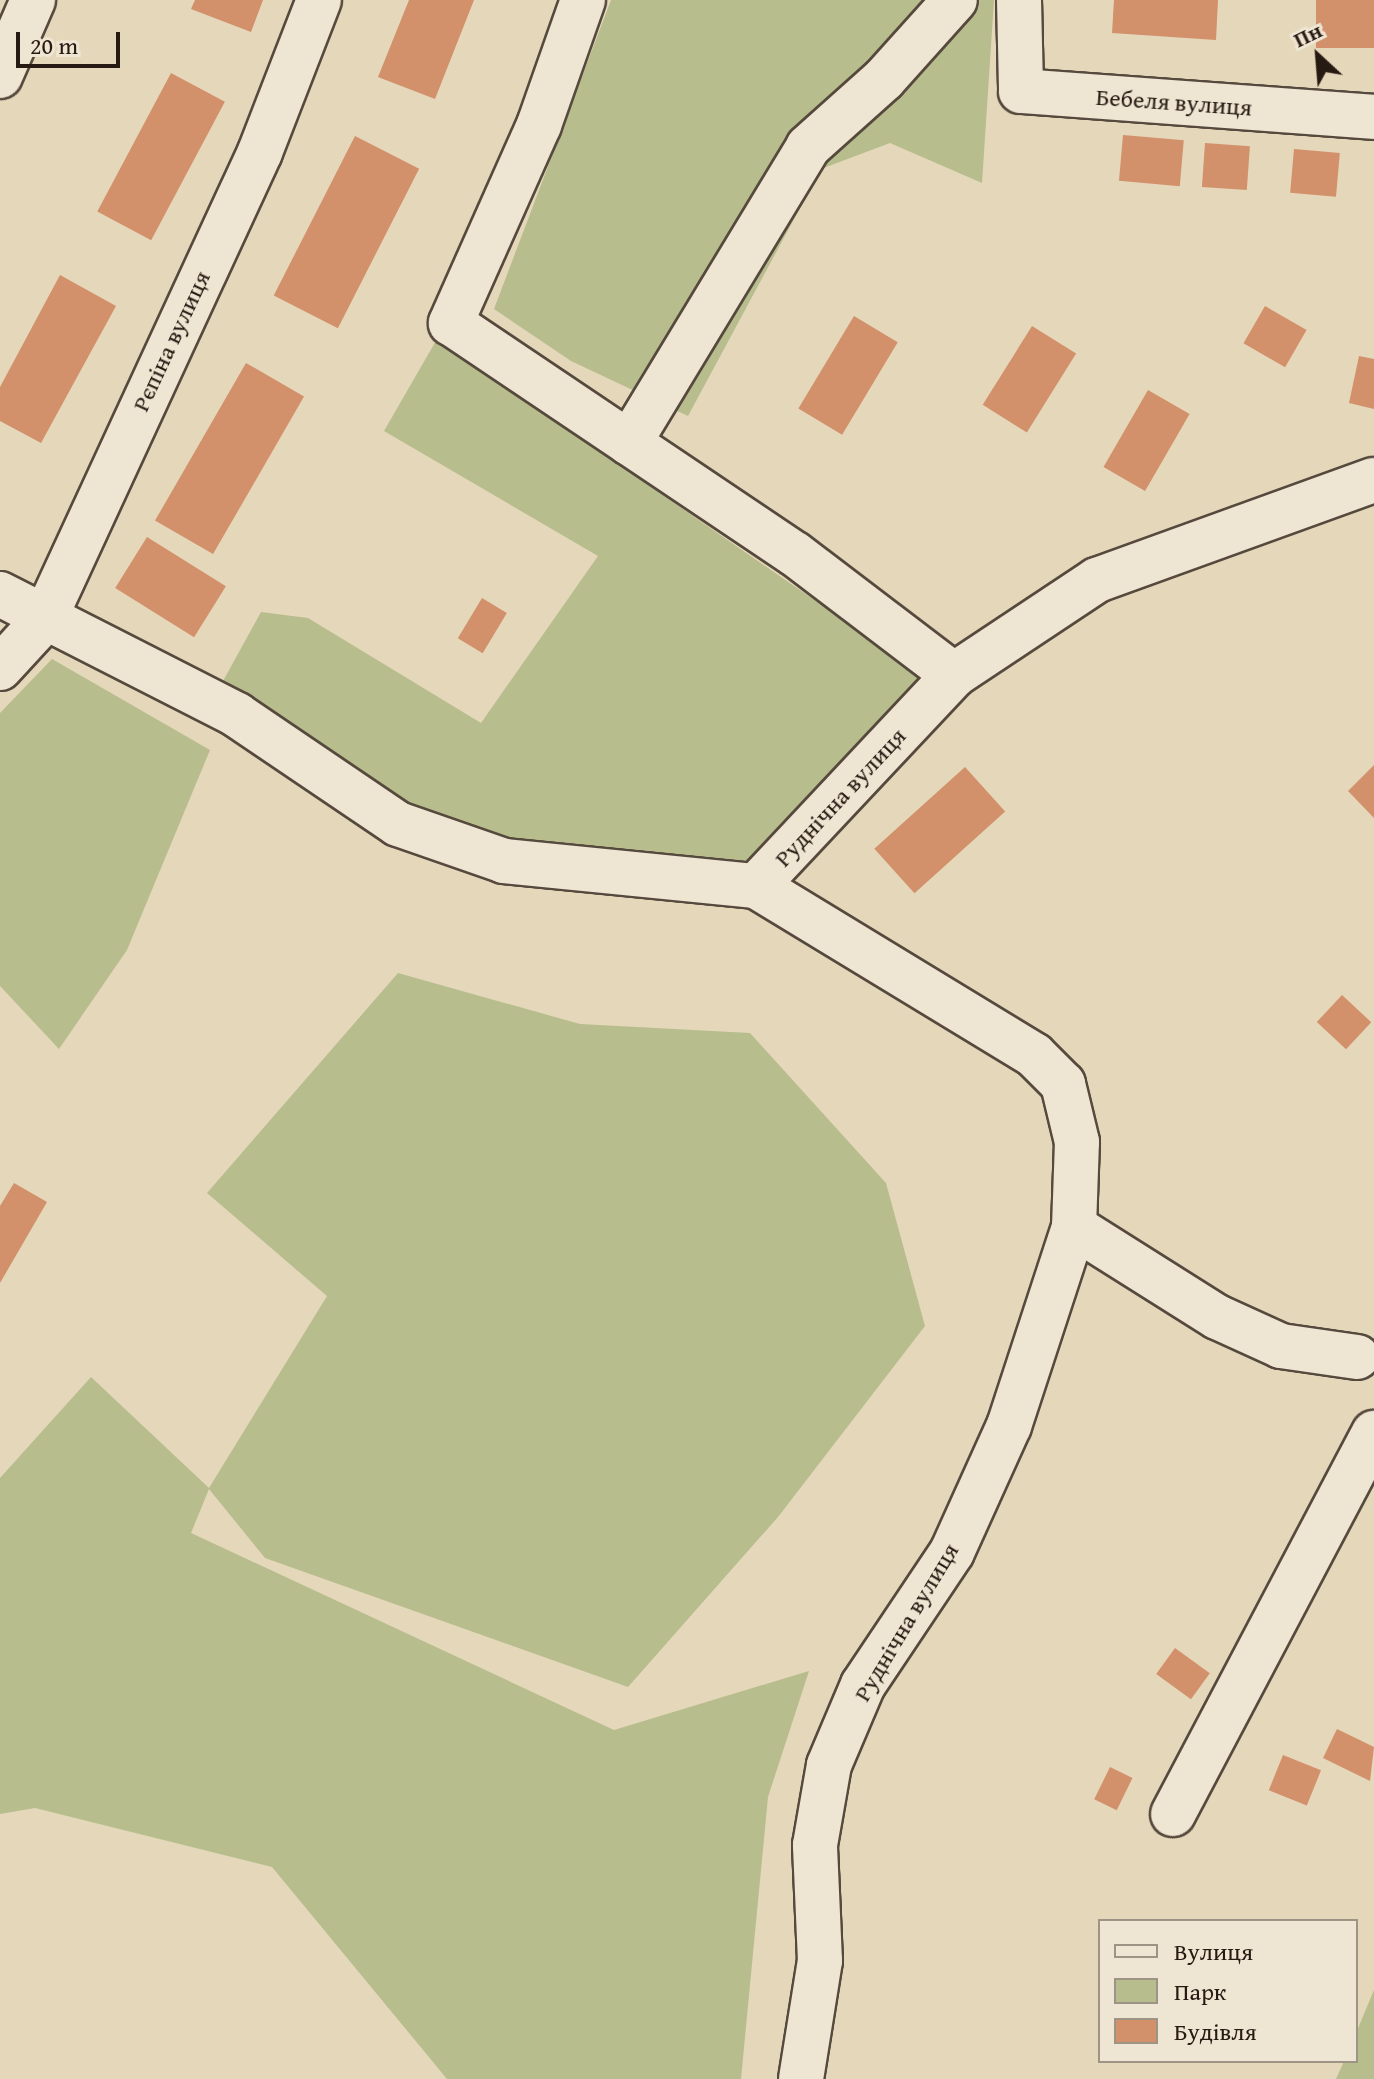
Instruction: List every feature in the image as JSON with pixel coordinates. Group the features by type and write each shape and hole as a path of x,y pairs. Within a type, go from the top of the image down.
{"street":[{"path":"0,76 33,0"},
{"name":"Рєпіна вулиця","path":"0,668 44,620 260,152 319,0"},
{"path":"583,0 539,125 451,323 795,554 954,675"},
{"path":"629,443 808,147 884,79 955,0"},
{"name":"Бебеля вулиця","path":"1019,0 1021,91 1374,117"},
{"name":"Руднічна вулиця","path":"801,2079 820,1961 815,1845 829,1765 863,1685 952,1552 1009,1426 1074,1227 1077,1142 1063,1084 1021,1047 756,886 954,675 1097,580 1374,480"},
{"path":"0,594 44,620 237,715 398,824 504,861 756,886"},
{"path":"1074,1227 1217,1317 1281,1346 1368,1364"},
{"path":"1173,1814 1374,1433"}],"green space":[{"path":"611,0 994,0 982,183 890,143 821,169 688,416 571,361 494,309"},
{"path":"437,339 930,680 752,867 508,844 405,804 223,681 261,612 308,618 481,723 598,556 384,431"},
{"path":"52,659 210,750 127,950 59,1049 0,986 0,713"},
{"path":"398,973 580,1024 750,1033 886,1183 925,1326 778,1517 628,1687 265,1558 209,1489 191,1533 614,1730 809,1671 768,1797 741,2079 447,2079 272,1867 35,1808 0,1814 0,1478 91,1377 209,1488 327,1296 207,1193"},
{"path":"1374,1990 1374,2079 1336,2079 1343,2063 1358,2063 1358,2028"}],"building":[{"path":"195,0 263,0 251,32 191,9"},
{"path":"409,0 474,0 435,99 378,77"},
{"path":"1114,0 1218,0 1216,40 1112,33"},
{"path":"1316,0 1374,0 1374,48 1316,48"},
{"path":"171,73 225,102 151,240 97,212"},
{"path":"1123,135 1184,140 1180,186 1119,181"},
{"path":"355,136 419,169 338,328 274,295"},
{"path":"1205,143 1250,146 1247,190 1202,187"},
{"path":"1294,149 1340,153 1336,197 1290,193"},
{"path":"60,275 116,306 41,443 0,421 0,387"},
{"path":"1265,306 1307,330 1285,367 1244,343"},
{"path":"854,316 898,342 842,435 798,409"},
{"path":"1032,326 1076,354 1027,432 983,405"},
{"path":"1359,356 1374,359 1374,409 1349,403"},
{"path":"246,363 304,396 213,554 155,521"},
{"path":"1148,390 1190,414 1145,491 1104,467"},
{"path":"147,537 226,586 194,637 115,588"},
{"path":"482,598 507,613 483,653 458,638"},
{"path":"1374,765 1374,818 1348,791"},
{"path":"965,767 1005,812 914,893 874,849"},
{"path":"1342,995 1371,1022 1346,1049 1317,1022"},
{"path":"14,1183 47,1202 0,1283 0,1206"},
{"path":"1175,1648 1210,1673 1191,1699 1156,1674"},
{"path":"1337,1729 1374,1747 1370,1781 1323,1758"},
{"path":"1283,1755 1321,1770 1307,1806 1269,1790"},
{"path":"1110,1767 1132,1778 1117,1810 1094,1799"}]}
